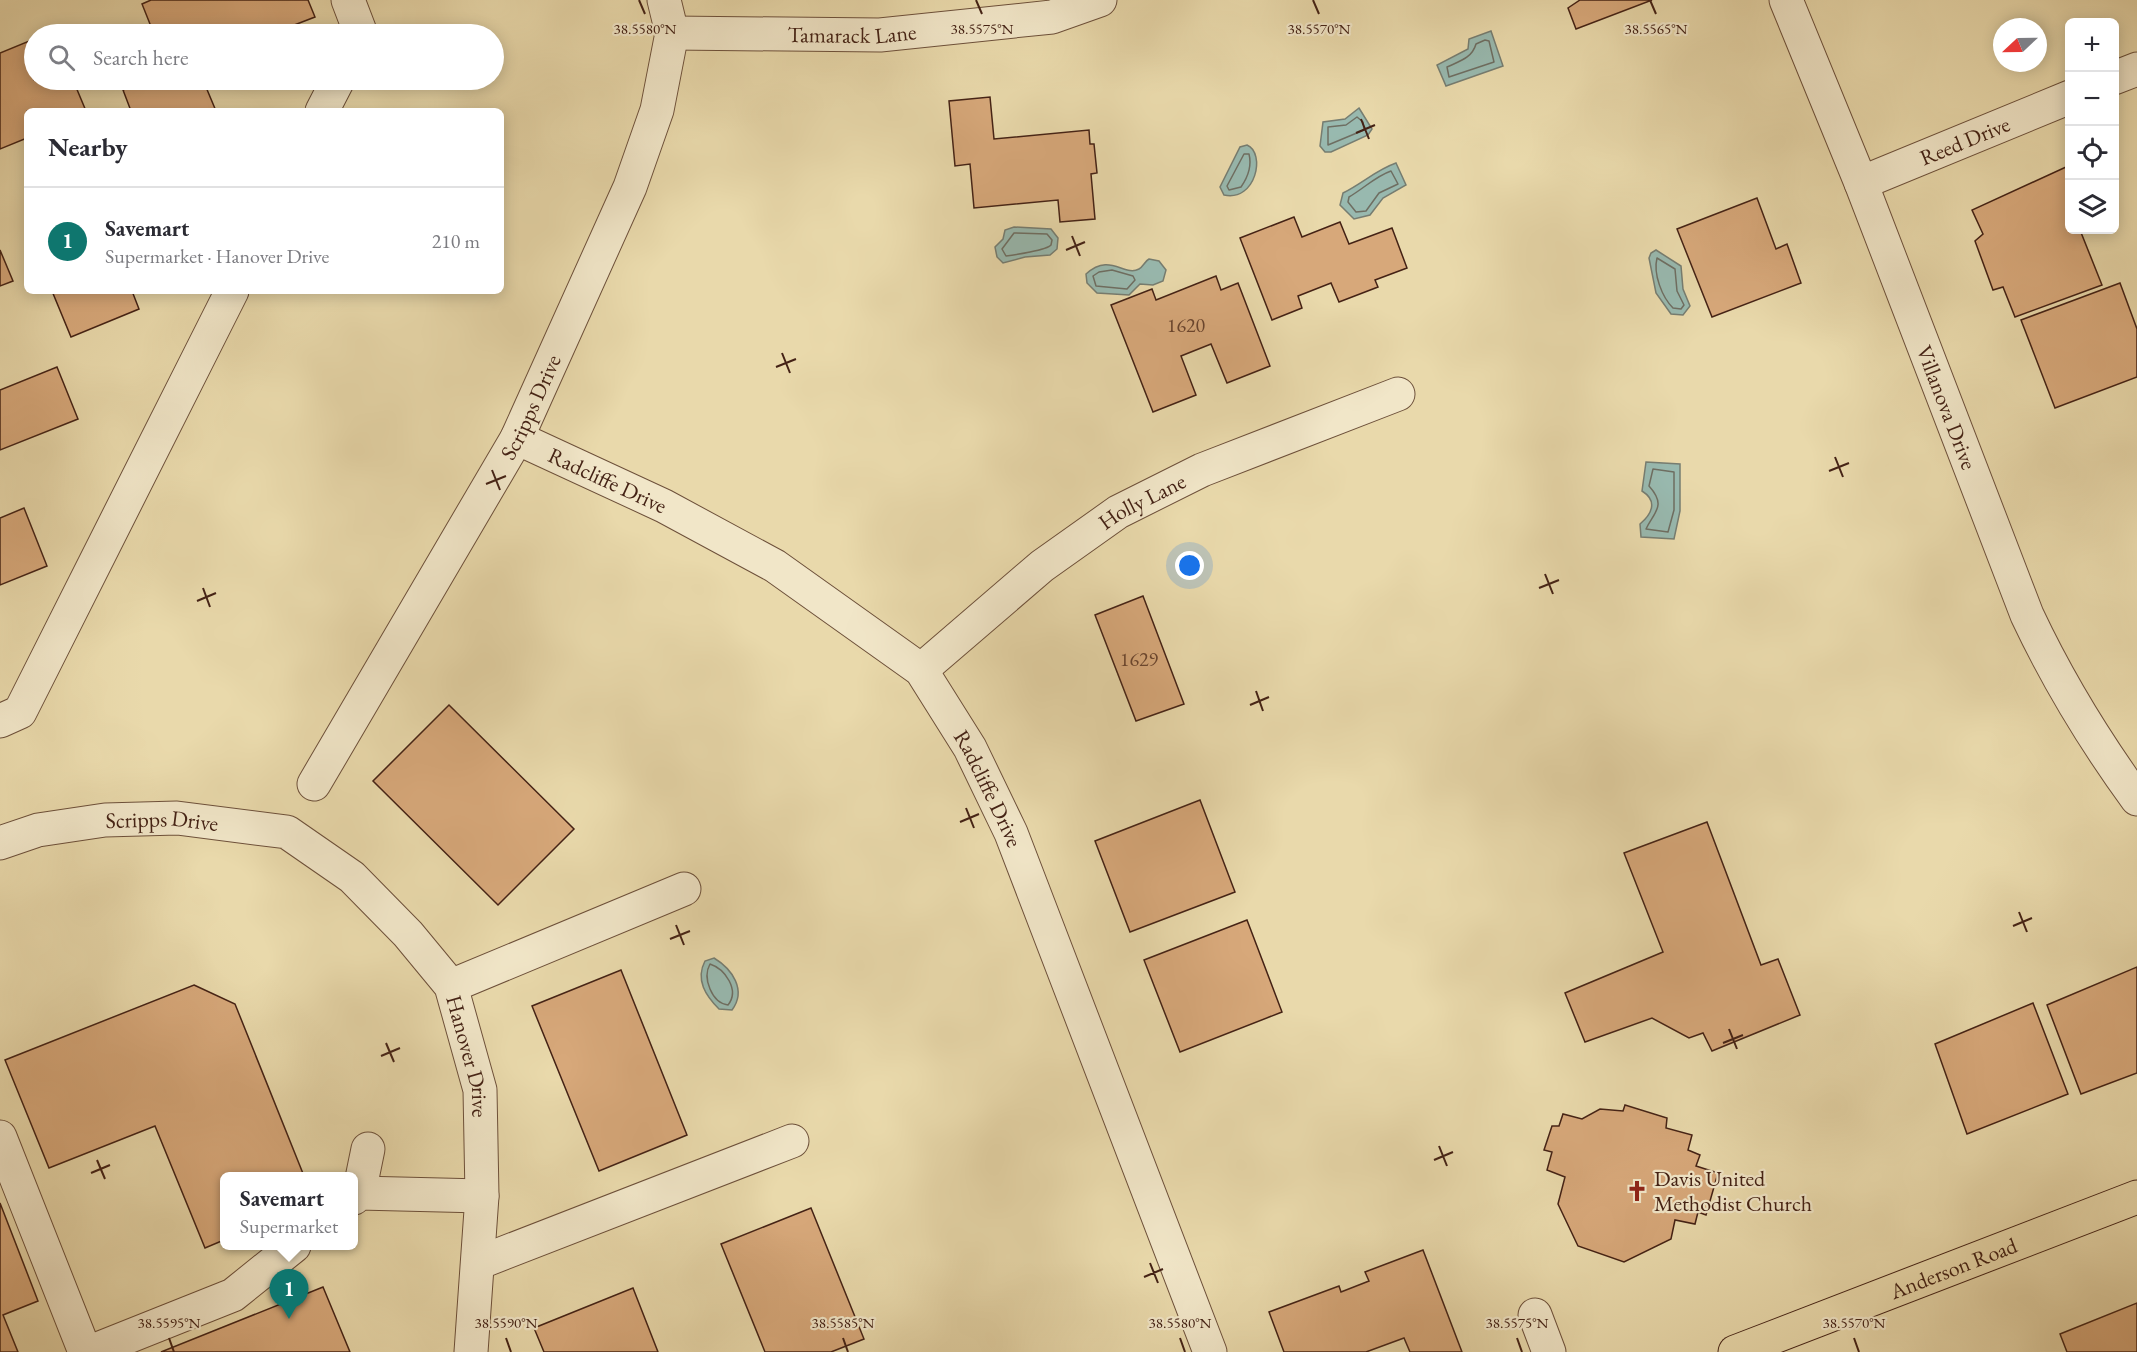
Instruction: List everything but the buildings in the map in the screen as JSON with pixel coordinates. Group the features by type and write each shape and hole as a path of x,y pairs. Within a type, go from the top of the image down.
{"main road":[{"name":"Anderson Road","path":"1735,1352 2137,1197"}],"street":[{"path":"348,0 357,24"},
{"name":"Scripps Drive","path":"314,784 517,438 630,187 657,110 672,33 664,0"},
{"name":"Tamarack Lane","path":"672,33 880,35 1052,16 1100,0"},
{"name":"Villanova Drive","path":"1786,0 1861,183 2027,615 2056,676 2137,799"},
{"path":"2119,76 2137,69"},
{"path":"324,108 333,90"},
{"name":"Reed Drive","path":"1861,183 2065,99"},
{"path":"0,721 20,712 230,294"},
{"name":"Holly Lane","path":"921,670 1042,566 1118,512 1202,470 1398,394"},
{"name":"Radcliffe Drive","path":"517,438 664,506 775,566 921,670 970,748 1011,833 1210,1352"},
{"name":"Scripps Drive","path":"0,843 38,830 105,820 177,818 287,832"},
{"name":"Hanover Drive","path":"287,832 352,877 408,934 451,986 480,1090 482,1196 471,1352"},
{"path":"451,986 684,890"},
{"path":"0,1137 88,1352 233,1295 288,1250"},
{"path":"478,1263 792,1141"},
{"path":"358,1191 368,1149"},
{"path":"358,1195 482,1196"},
{"path":"1535,1315 1549,1352"}],"water":[{"path":"1491,31 1503,66 1446,86 1437,65 1468,49 1469,39"},
{"path":"1359,108 1372,129 1368,135 1331,152 1325,152 1320,146 1323,122 1345,119"},
{"path":"1247,145 1256,157 1255,176 1244,191 1235,195 1224,195 1220,187 1240,147"},
{"path":"1396,163 1406,185 1383,198 1370,215 1354,219 1340,205 1343,193"},
{"path":"1014,227 1051,229 1058,238 1057,249 1050,255 1025,257 1003,263 997,257 995,247 1003,239 1005,230"},
{"path":"1656,250 1681,266 1683,289 1690,306 1683,315 1671,314 1656,293 1649,258"},
{"path":"1149,259 1159,261 1166,270 1163,281 1153,285 1140,284 1129,295 1097,293 1087,283 1086,274 1102,265 1133,271"},
{"path":"1646,462 1680,464 1680,511 1674,539 1641,537 1640,524 1652,508 1650,499 1642,491"},
{"path":"714,958 732,974 738,988 738,995 732,1010 719,1009 703,987 702,968 705,961"}],"place":[{"name":"Davis United Methodist Church","path":"1637,1191"},
{"name":"Savemart","path":"289,1319"}]}
